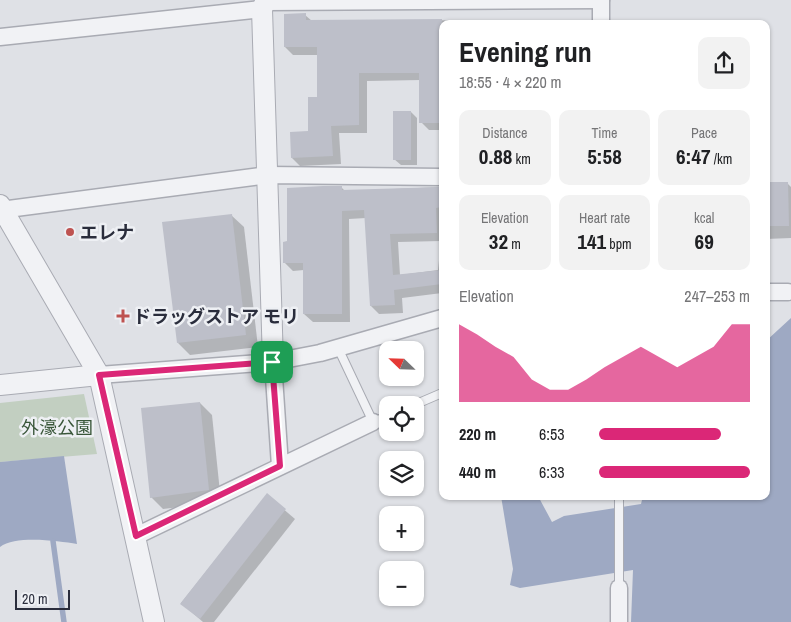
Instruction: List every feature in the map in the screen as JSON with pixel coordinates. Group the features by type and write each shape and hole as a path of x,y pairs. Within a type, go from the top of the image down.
{"street":[{"path":"0,37 265,4 601,0 601,20"},
{"path":"265,4 272,362 280,466"},
{"path":"154,622 99,375 1,208 268,175 439,177"},
{"path":"770,292 788,292"},
{"path":"0,385 99,375 272,362 338,348 439,319"},
{"path":"136,536 379,419"},
{"path":"619,588 619,622"}],"lane":[{"path":"338,348 379,417"},
{"path":"424,401 439,394"},
{"path":"618,500 619,588"}],"green space":[{"name":"外濠公園","path":"84,394 97,454 0,462 0,403"}],"water":[{"path":"791,318 791,622 631,622 633,570 520,588 510,585 513,569 502,500 540,500 552,522 564,516 641,504 642,500 770,500 770,337"},
{"path":"64,456 77,544 49,540 26,540 7,543 0,547 0,462"}],"building":[{"path":"306,13 306,20 442,19 439,20 439,123 419,123 419,73 359,73 359,125 331,126 333,156 291,158 290,132 308,131 308,97 317,97 317,47 284,47 284,14"},
{"path":"393,111 411,111 411,160 393,160"},
{"path":"770,182 788,182 789,226 770,226"},
{"path":"342,186 342,190 439,187 439,208 436,208 437,233 390,234 393,275 439,270 439,284 394,290 395,305 370,306 364,210 342,211 342,314 303,314 303,263 283,263 283,242 287,241 287,188"},
{"path":"232,214 246,335 177,343 162,222"},
{"path":"200,402 209,490 150,498 141,408"},
{"path":"267,493 286,509 200,619 180,604"}],"waterway":[{"path":"53,541 64,622"}],"place":[{"name":"エレナ","path":"70,232"},
{"name":"ドラッグストア モリ","path":"123,316"}],"route":[{"path":"272,362 280,466 136,536 99,375 272,362"}]}
